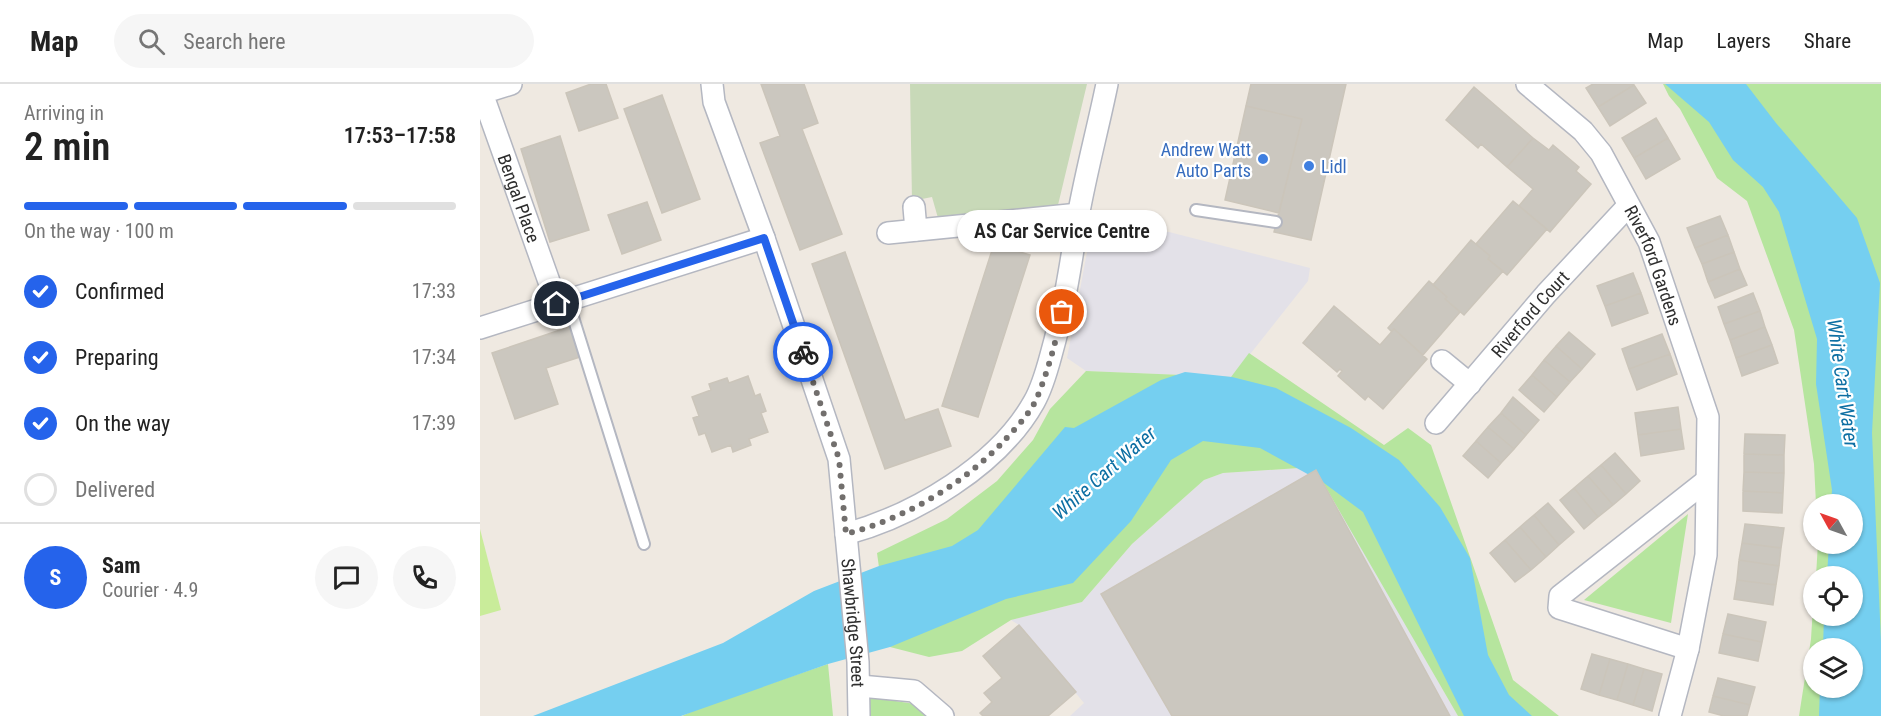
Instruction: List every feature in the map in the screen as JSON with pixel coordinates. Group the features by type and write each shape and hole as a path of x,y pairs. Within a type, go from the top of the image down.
{"street":[{"name":"Bengal Place","path":"511,84 482,93 562,302"},
{"name":"Shawbridge Street","path":"712,84 714,102 764,238 839,459 860,686 859,716"},
{"path":"846,534 873,527 936,496 992,453 1016,429 1035,401 1047,370 1058,329 1079,214 1107,84"},
{"name":"Riverford Gardens","path":"1527,84 1589,138 1601,153 1649,242 1708,417 1706,555 1688,649 1670,716"},
{"name":"Riverford Court","path":"1436,423 1546,294 1628,206"},
{"path":"914,207 916,230"},
{"path":"888,233 1079,214"},
{"path":"480,328 764,238"},
{"path":"1442,361 1470,384"},
{"path":"1688,649 1559,608 1560,596 1706,481"},
{"path":"860,686 914,691 944,716"}],"lane":[{"path":"1196,210 1276,222"},
{"path":"562,302 644,544"}],"shaded area":[{"path":"1092,226 1169,232 1310,268 1308,281 1232,377 1086,371 1067,358"},
{"path":"1315,467 1458,716 1070,716 1084,703 1019,625 1011,620 1082,602 1132,544 1204,480 1223,473"}],"green space":[{"path":"910,84 1087,84 1058,205 938,218 932,197 912,201"},
{"path":"1663,84 1881,84 1881,716 1799,716 1803,690 1803,698 1863,698 1863,638 1811,638 1812,626 1863,626 1863,566 1817,566 1817,554 1863,554 1863,494 1816,494 1814,464 1794,330 1747,201 1717,178 1680,109"},
{"path":"1249,353 1384,445 1408,428 1431,445 1513,680 1559,716 1458,716 1314,467 1223,473 1204,480 1132,544 1082,602 1011,620 962,651 929,657 890,647 877,553 947,519 997,481 1033,440 1050,409 1086,371 1231,377"},
{"path":"1688,514 1671,623 1584,600"},
{"path":"480,529 501,610 480,616"},
{"path":"828,664 833,716 682,716 699,708"},
{"path":"869,697 915,704 929,716 868,716"}],"water":[{"name":"White Cart Water","path":"1665,84 1746,84 1857,218 1880,283 1872,433 1881,642 1881,716 1819,716 1820,698 1863,698 1863,638 1823,638 1824,626 1863,626 1863,566 1828,566 1828,554 1863,554 1863,494 1832,494 1816,384 1817,339 1779,212 1763,187 1733,160 1709,122"},
{"name":"White Cart Water","path":"1185,372 1232,377 1276,388 1351,428 1399,460 1440,507 1470,558 1488,655 1509,695 1532,716 1464,716 1363,512 1324,483 1260,448 1203,441 1171,460 1131,521 1073,583 1006,599 890,647 828,664 681,716 533,716 723,643 814,591 879,566 952,546 978,530 1065,427 1074,428 1161,380"}],"building":[{"path":"591,84 606,84 618,118 579,131 566,93"},
{"path":"761,84 804,84 818,123 802,129 842,234 800,250 760,143 780,136"},
{"name":"Lidl","path":"1251,84 1346,84 1311,240 1274,232 1302,119 1246,106"},
{"path":"1593,84 1634,85 1598,107 1586,88"},
{"path":"1634,85 1646,103 1610,126 1598,107"},
{"path":"1474,87 1533,138 1507,167 1481,144 1478,148 1446,120"},
{"path":"662,95 700,199 662,213 624,109"},
{"name":"Andrew Watt Auto Parts","path":"1246,106 1302,119 1279,213 1225,200"},
{"path":"1656,118 1668,138 1634,158 1622,138"},
{"path":"560,136 589,230 550,242 521,149"},
{"path":"1533,138 1549,150 1553,145 1579,167 1576,171 1591,184 1550,232 1519,206 1533,189 1507,167"},
{"path":"1668,138 1680,159 1646,179 1634,158"},
{"path":"1513,201 1547,229 1507,275 1488,259 1490,256 1476,244"},
{"path":"647,202 661,240 622,254 608,215"},
{"path":"1720,216 1728,235 1695,248 1687,228"},
{"path":"1728,235 1734,252 1702,264 1695,248"},
{"path":"1471,240 1490,256 1488,259 1503,271 1464,315 1433,285"},
{"path":"994,244 1030,255 978,417 942,406"},
{"path":"845,252 905,420 938,409 951,446 885,469 812,264"},
{"path":"1734,252 1740,269 1708,282 1702,264"},
{"path":"1740,269 1747,285 1715,298 1708,282"},
{"path":"1633,273 1641,293 1605,306 1597,286"},
{"path":"1429,281 1460,312 1423,355 1394,329 1391,331 1388,328"},
{"path":"1641,293 1648,313 1612,326 1605,306"},
{"path":"1753,293 1760,311 1724,324 1718,307"},
{"path":"1334,306 1380,345 1394,329 1427,359 1383,409 1368,396 1365,400 1338,376 1342,371 1340,369 1337,372 1303,343"},
{"path":"1760,311 1765,327 1730,340 1724,324"},
{"path":"572,326 583,356 546,368 558,404 515,419 492,353"},
{"path":"1765,327 1772,345 1736,358 1730,340"},
{"path":"1569,332 1595,354 1582,369 1556,346"},
{"path":"1662,334 1670,354 1629,369 1622,349"},
{"path":"1772,345 1778,363 1742,376 1736,358"},
{"path":"1556,346 1582,369 1570,382 1544,360"},
{"path":"1670,354 1677,374 1637,390 1629,369"},
{"path":"1544,360 1570,382 1557,397 1532,375"},
{"path":"1532,375 1557,397 1544,412 1519,390"},
{"path":"748,376 755,396 760,394 766,411 761,413 768,432 749,439 751,445 733,452 731,445 712,452 705,433 699,435 693,418 699,416 692,397 711,390 709,384 727,378 729,383"},
{"path":"1513,397 1539,420 1526,435 1501,413"},
{"path":"1678,407 1681,429 1638,435 1635,413"},
{"path":"1501,413 1526,435 1514,449 1488,427"},
{"path":"1488,427 1514,449 1501,463 1476,441"},
{"path":"1681,429 1684,449 1641,456 1638,435"},
{"path":"1745,434 1785,435 1784,455 1744,454"},
{"path":"1476,441 1501,463 1488,478 1463,456"},
{"path":"1615,453 1640,481 1626,494 1601,465"},
{"path":"1744,454 1784,455 1784,473 1744,472"},
{"path":"1601,465 1626,494 1613,505 1588,476"},
{"path":"1316,470 1450,716 1172,716 1101,594"},
{"path":"1744,472 1784,473 1783,493 1743,491"},
{"path":"1588,476 1613,505 1598,517 1574,488"},
{"path":"1574,488 1598,517 1584,529 1560,500"},
{"path":"1743,491 1783,493 1782,513 1743,511"},
{"path":"1548,503 1574,532 1559,545 1534,515"},
{"path":"1534,515 1559,545 1546,557 1520,527"},
{"path":"1745,524 1784,528 1781,548 1742,543"},
{"path":"1520,527 1546,557 1531,570 1505,540"},
{"path":"1505,540 1531,570 1515,582 1490,553"},
{"path":"1742,543 1781,548 1779,566 1739,560"},
{"path":"1739,560 1779,566 1776,585 1737,580"},
{"path":"1737,580 1776,585 1773,605 1734,599"},
{"path":"1728,614 1766,622 1762,642 1723,634"},
{"path":"1019,625 1076,692 1048,716 983,716 980,713 992,702 984,693 1002,678 983,656"},
{"path":"1723,634 1762,642 1758,661 1719,653"},
{"path":"1592,654 1610,659 1599,695 1581,689"},
{"path":"1610,659 1628,664 1617,700 1599,695"},
{"path":"1628,664 1644,669 1633,705 1617,700"},
{"path":"1644,669 1662,674 1652,711 1633,705"},
{"path":"1718,678 1755,687 1750,705 1713,696"},
{"path":"1713,696 1750,705 1747,716 1724,716 1709,712"}],"way so far":[{"path":"803,352 839,459 846,534 873,527 936,496 992,453 1016,429 1035,401 1047,370 1062,312"}],"place":[{"name":"Andrew Watt Auto Parts","path":"1263,159"},
{"name":"Lidl","path":"1309,166"},
{"name":"AS Car Service Centre","path":"1062,312"}],"route":[{"path":"557,304 764,238 803,352"}]}
